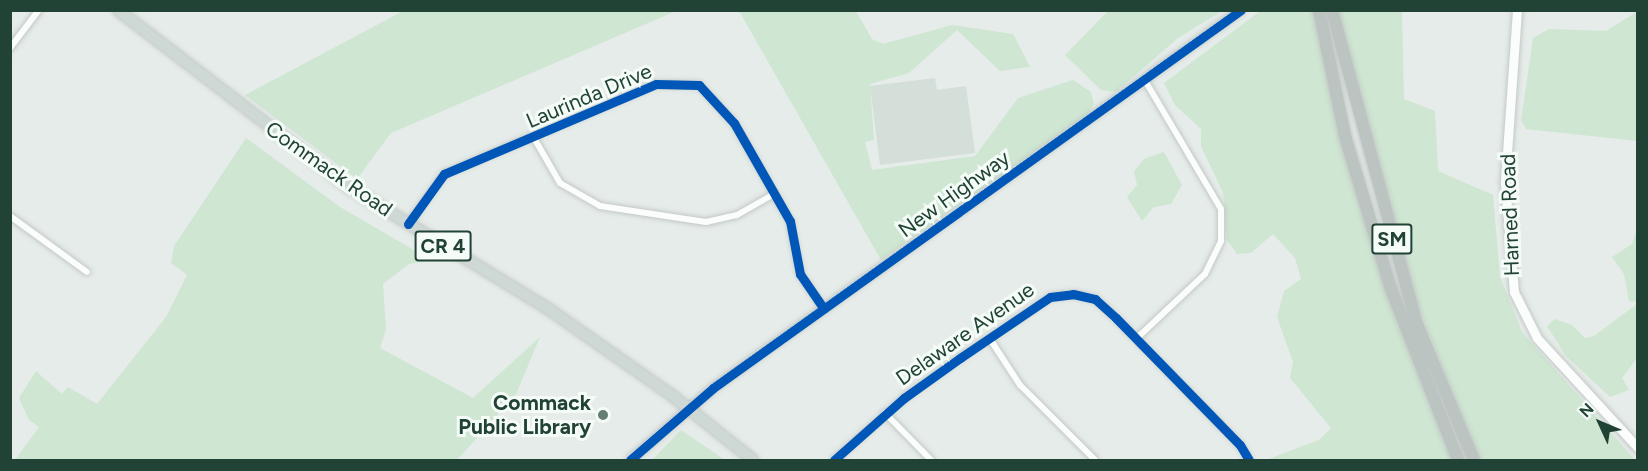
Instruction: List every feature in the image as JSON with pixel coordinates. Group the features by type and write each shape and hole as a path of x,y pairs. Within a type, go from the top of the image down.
{"highway":[{"name":"SM","path":"1319,10 1345,136 1391,289 1458,460"},
{"name":"SM","path":"1332,10 1417,324 1474,460"}],"main road":[{"name":"Commack Road","path":"118,10 347,186 547,308 688,407 753,460"},
{"name":"Harned Road","path":"1517,10 1505,183 1514,292 1537,338 1638,448"}],"street":[{"path":"10,48 39,10"},
{"name":"New Highway","path":"630,460 688,407 1241,10"},
{"path":"1137,338 1205,274 1221,241 1221,209 1144,79"},
{"name":"Laurinda Drive","path":"408,224 444,174 534,138 656,84 699,85 734,123 790,220 800,274 824,309"},
{"path":"534,138 560,183 600,206 706,222 737,215 774,194"},
{"path":"12,221 87,272"},
{"name":"Delaware Avenue","path":"834,460 885,413 1050,297 1073,294 1095,299 1137,338 1249,460"},
{"path":"990,339 1020,386 1095,460"},
{"path":"885,413 931,460"}],"shaded area":[{"path":"935,78 937,90 966,86 975,153 880,165 870,86"}],"green space":[{"path":"403,11 676,11 391,133 357,179 245,95"},
{"path":"739,11 856,11 872,39 883,44 952,25 1013,34 1030,67 1000,71 957,30 909,73 870,84 874,140 865,142 872,170 975,156 1018,98 1073,80 1091,92 1094,104 1087,115 881,260"},
{"path":"1108,11 1222,11 1178,38 1116,92 1101,90 1065,55"},
{"path":"1260,11 1313,11 1338,119 1407,345 1452,460 1266,460 1319,440 1331,428 1290,378 1293,362 1277,317 1284,291 1301,279 1295,258 1273,234 1251,253 1237,254 1227,240 1223,193 1201,146 1201,129 1175,105 1164,83"},
{"path":"1337,11 1402,11 1404,99 1435,111 1438,171 1493,195 1500,277 1522,332 1635,460 1480,460 1416,302"},
{"path":"1638,11 1637,141 1526,129 1521,120 1533,38 1549,29 1606,31"},
{"path":"246,138 340,207 431,260 409,264 383,284 386,329 380,348 473,398 540,337 516,394 457,460 15,460 39,427 29,420 19,398 36,371 62,394 68,387 97,404 166,317 187,275 171,263 174,246"},
{"path":"1164,152 1182,185 1171,204 1154,207 1142,221 1127,197 1137,185 1134,171 1144,159"},
{"path":"1637,229 1637,302 1629,301 1624,274 1612,257 1632,244"},
{"path":"1637,304 1637,358 1622,378 1629,390 1610,397 1566,356 1547,326 1555,319 1572,325 1585,338 1594,336"},
{"path":"681,430 725,460 652,460"}],"cycle path":[{"path":"630,460 713,388 1241,10"},
{"path":"408,224 444,174 656,84 699,85 734,123 790,221 800,274 824,309"},
{"path":"834,460 904,398 960,358 1050,297 1073,294 1095,299 1116,318 1240,445 1249,460"}],"place":[{"name":"Commack Public Library","path":"603,415"}]}
